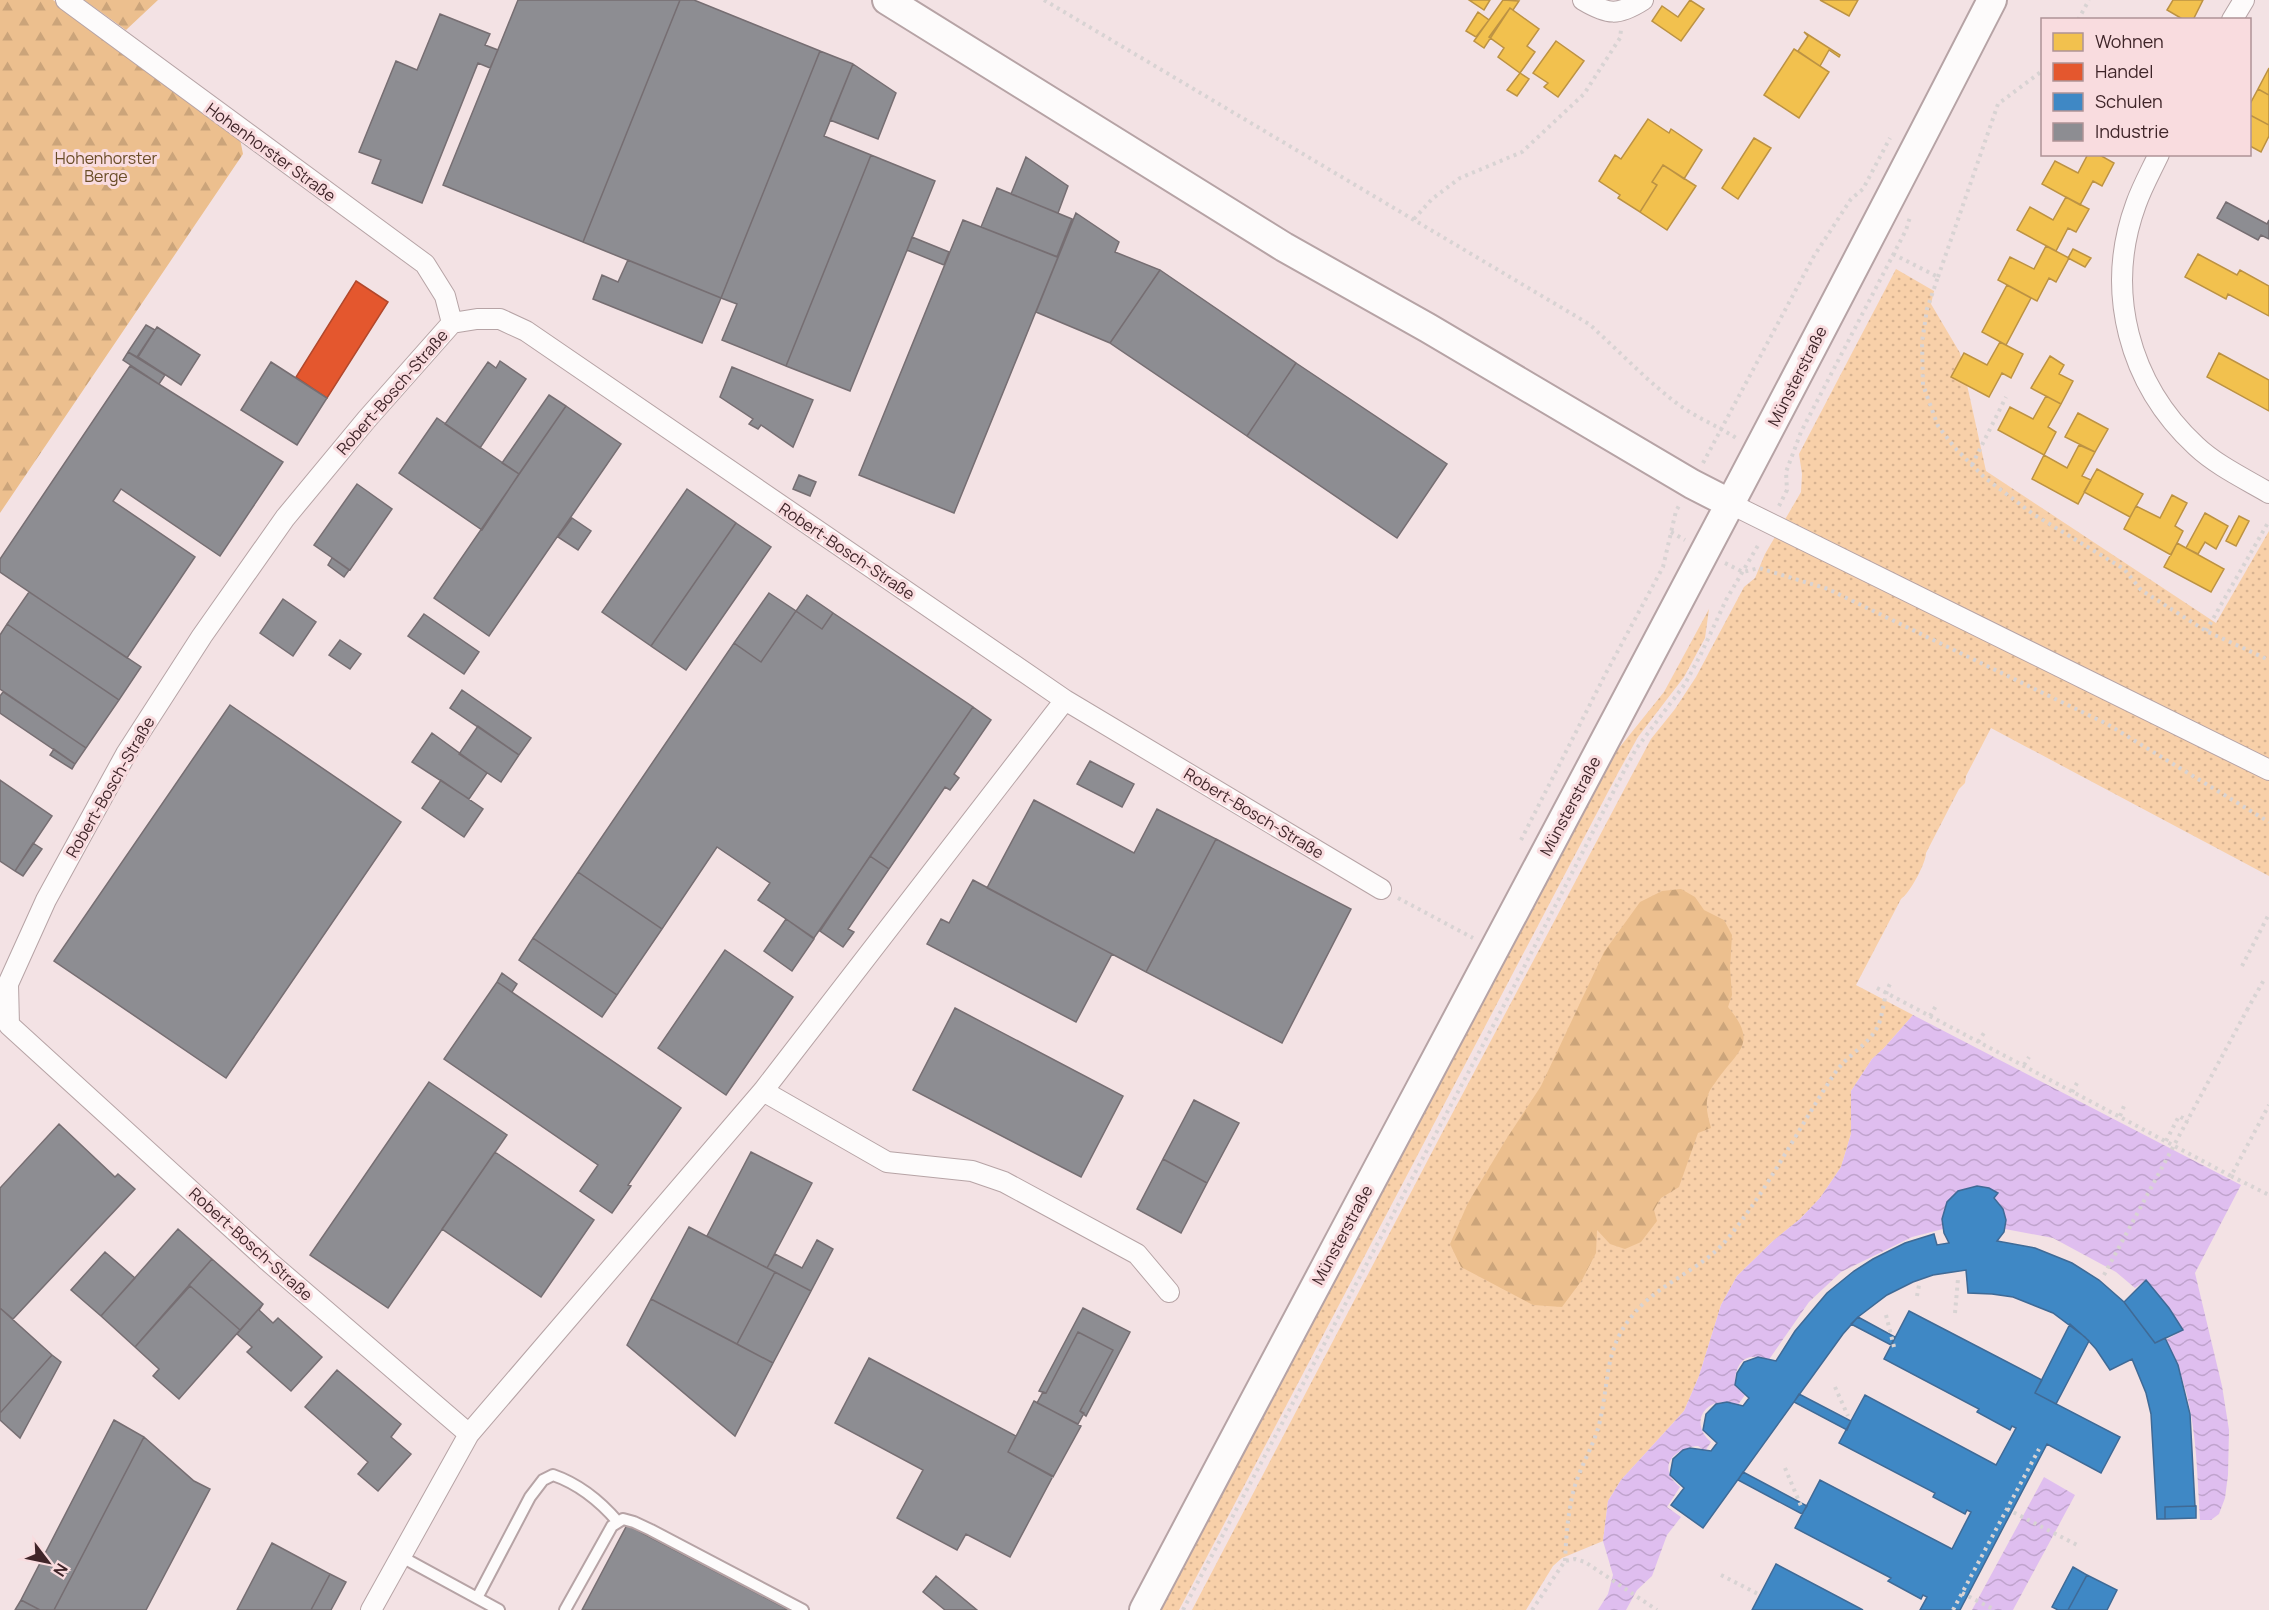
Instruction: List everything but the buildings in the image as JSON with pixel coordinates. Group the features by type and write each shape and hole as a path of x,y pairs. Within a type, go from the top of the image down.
{"main road":[{"path":"887,0 1284,247 1428,328 1692,484 1731,504"},
{"name":"Münsterstraße","path":"1144,1610 1731,504 1992,0"}],"street":[{"name":"Hohenhorster Straße","path":"66,0 425,264 445,296 452,323"},
{"path":"1583,0 1604,12 1624,11 1643,0"},
{"path":"2233,18 2244,0"},
{"path":"2158,156 2136,204 2127,236 2122,308 2130,344 2147,382 2161,405 2196,447 2269,493"},
{"name":"Robert-Bosch-Straße","path":"469,1434 268,1261 5,1021 8,984 46,900 126,754 202,636 285,518 367,419 452,323 477,319 500,320 526,331 1065,700 1381,889"},
{"path":"1731,504 2269,770"},
{"path":"371,1610 469,1434 763,1091 1065,700"},
{"path":"763,1091 887,1162 972,1171 1004,1182 1137,1254 1169,1293"}],"lane":[{"path":"477,1598 530,1497 543,1480 553,1475 571,1482 607,1510 618,1522"},
{"path":"565,1610 612,1526 623,1519 634,1522 803,1610"},
{"path":"400,1556 499,1610"}],"path":[{"path":"1044,0 1589,324 1651,383 1682,408 1721,428"},
{"path":"2079,18 2089,0"},
{"path":"1414,219 1432,200 1460,178 1522,152 1584,94 1620,38 1624,11"},
{"path":"2041,72 1998,104 1927,309 1922,342 1923,385 1938,426 1972,465 2033,514 2124,569 2141,590 2206,631 2269,660"},
{"path":"1692,484 1814,256 1851,199 1863,189 1892,135"},
{"path":"1183,1610 1520,975 1623,773 1647,733 1685,684 1726,600 1770,523 1787,490 1786,472 1801,432 1893,254 1938,277"},
{"path":"1972,465 2006,397"},
{"path":"2206,631 2269,520"},
{"path":"1743,572 1759,568 1828,589 2107,724 2269,822"},
{"path":"1381,889 1493,949"},
{"path":"2242,966 2269,914"},
{"path":"2104,1275 2265,978"},
{"path":"1532,1610 1565,1561 1574,1490 1599,1424 1612,1346 1642,1305 1659,1290 1692,1270 1727,1240 1769,1183 1837,1070 1867,1042 1877,1026 1883,1009 1885,992 1891,982"},
{"path":"1877,988 2269,1195"},
{"path":"1930,1016 1937,1004"},
{"path":"1978,1042 1984,1033"},
{"path":"2024,1065 2029,1057"},
{"path":"2072,1092 2077,1083"},
{"path":"2231,1176 2269,1105"},
{"path":"2120,1116 2124,1106"},
{"path":"2166,1141 2179,1116 2188,1121"},
{"path":"1955,1313 1958,1279"},
{"path":"1917,1296 1919,1285"},
{"path":"1886,1315 1895,1351"},
{"path":"1835,1387 1848,1416"},
{"path":"1953,1610 2039,1449"},
{"path":"1785,1468 1801,1506"},
{"path":"2007,1509 2079,1546"},
{"path":"1565,1561 1575,1559 1585,1562 1657,1610"},
{"path":"1721,1575 1758,1594"},
{"path":"1962,1593 1995,1610"}],"shaded area":[{"path":"1896,269 1934,291 1931,304 1960,353 1986,471 2216,623 2269,531 2269,876 1991,728 1966,776 1965,783 1959,789 1926,853 1917,878 1901,899 1856,985 1913,1015 1872,1059 1851,1091 1851,1134 1841,1167 1820,1198 1800,1219 1774,1240 1737,1276 1721,1305 1699,1376 1684,1411 1621,1480 1608,1501 1603,1541 1562,1558 1553,1566 1526,1610 1192,1610 1651,739 1675,709 1696,677 1744,587 1755,578 1765,554 1801,492 1802,474 1799,454"},
{"path":"1709,609 1705,638 1684,677 1638,737 1619,771 1179,1610 1160,1610 1373,1203 1611,758 1664,692"}],"green space":[{"name":"Hohenhorster Berge","path":"0,0 53,0 239,134 243,154 0,513"},
{"path":"84,0 158,0 126,30"},
{"path":"1681,889 1695,897 1704,910 1724,920 1732,935 1730,968 1732,995 1728,1007 1742,1030 1741,1047 1708,1094 1707,1108 1711,1128 1698,1133 1679,1187 1661,1198 1654,1210 1657,1221 1641,1242 1625,1249 1610,1244 1597,1230 1596,1253 1582,1280 1562,1307 1533,1305 1461,1267 1450,1244 1468,1203 1541,1086 1604,952 1640,902 1662,891"}],"water":[{"path":"1913,1015 2241,1185 2195,1273 2222,1386 2229,1430 2228,1475 2225,1498 2219,1514 2211,1520 2200,1520 2196,1450 2189,1406 2184,1384 2166,1340 2183,1330 2169,1308 2146,1280 2135,1288 2116,1272 2053,1238 2005,1229 2003,1212 1991,1189 1971,1187 1962,1190 1949,1201 1945,1209 1943,1229 1912,1237 1841,1272 1809,1302 1768,1361 1753,1357 1739,1365 1735,1386 1745,1395 1737,1406 1718,1403 1704,1411 1701,1426 1711,1442 1705,1451 1698,1446 1689,1448 1675,1455 1671,1460 1669,1473 1680,1487 1667,1507 1681,1517 1667,1535 1652,1576 1637,1590 1626,1610 1598,1610 1608,1594 1613,1575 1603,1541 1608,1501 1621,1480 1684,1411 1699,1376 1721,1305 1737,1276 1774,1240 1800,1219 1820,1198 1841,1167 1851,1134 1851,1091 1872,1059"},
{"path":"2044,1477 2075,1495 2013,1610 1972,1610"}]}
